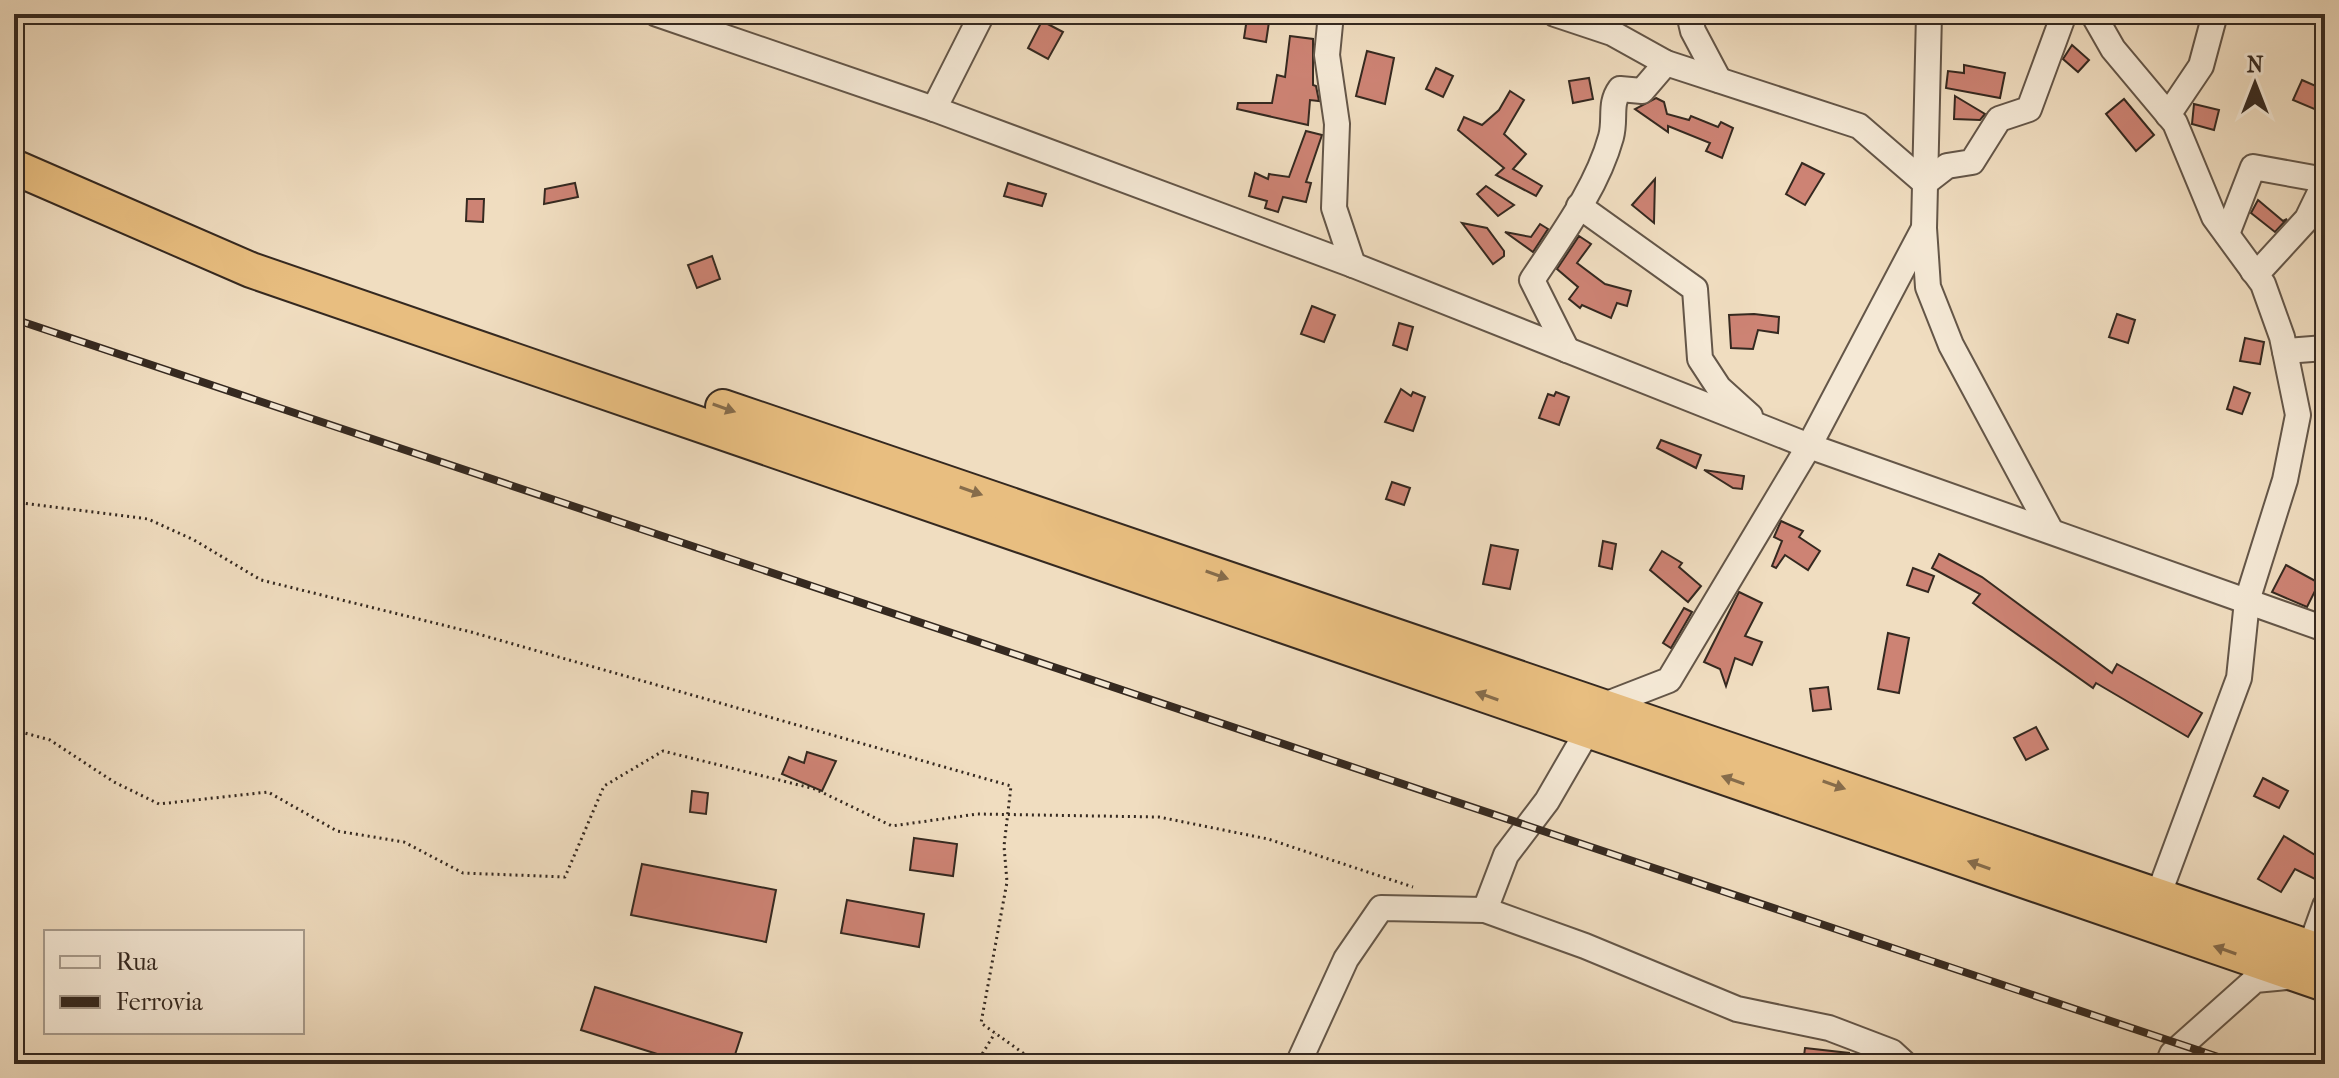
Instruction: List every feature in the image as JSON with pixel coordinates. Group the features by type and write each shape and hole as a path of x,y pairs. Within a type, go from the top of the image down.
{"highway":[{"path":"2315,965 1594,718 14,167 251,270 1594,718 2158,896 2315,965"}],"street":[{"path":"657,14 934,109 1353,265 1809,446 2325,629"},
{"path":"934,109 982,14"},
{"path":"1331,14 1327,55 1337,124 1334,208 1353,265"},
{"path":"1555,14 1612,33 1666,63 1859,126 1925,183"},
{"path":"1689,14 1693,31 1719,80"},
{"path":"1929,14 1924,228 1928,287 1951,345 2051,531"},
{"path":"1925,183 1947,166 1972,162 1999,119 2029,109 2064,14"},
{"path":"2093,14 2113,49 2168,115 2214,217 2263,284 2285,351 2298,415 2285,480 2247,601 2239,678 2158,896"},
{"path":"2168,115 2201,66 2215,14"},
{"path":"1567,350 1532,280 1579,206 1612,135 1613,99 1620,89 1642,91 1666,63"},
{"path":"2227,234 2253,167 2325,181 2307,219 2263,267 2253,271"},
{"path":"1579,206 1695,289 1700,359 1719,388 1765,428"},
{"path":"1485,910 1506,855 1547,801 1594,718 1669,680 1809,446 1924,228"},
{"path":"2285,351 2325,348"},
{"path":"2168,1064 2172,1054 2255,980 2315,965 2325,906"},
{"path":"1298,1064 1346,959 1381,908 1485,910 1585,946 1737,1009 1829,1028 1892,1052 1905,1064"}],"path":[{"path":"14,502 148,519 194,540 261,580 471,632 1011,786 1004,846 1007,882 981,1023 1030,1058 1030,1064"},
{"path":"14,730 50,740 114,782 159,804 268,792 337,831 404,842 463,873 565,877 604,786 663,751 815,789 892,826 977,814 1159,817 1268,839 1426,891"},
{"path":"976,1064 995,1033"}],"building":[{"path":"1247,18 1269,22 1266,42 1244,38"},
{"path":"1042,21 1063,32 1048,59 1028,48"},
{"path":"1290,36 1313,39 1313,85 1316,86 1319,101 1310,100 1308,125 1237,109 1238,103 1272,103 1277,75 1285,77"},
{"path":"2072,45 2089,60 2078,72 2063,59"},
{"path":"1367,51 1394,58 1385,104 1356,96"},
{"path":"1964,65 2005,73 2000,98 1946,88 1948,71 1964,73"},
{"path":"1436,68 1453,76 1443,97 1426,89"},
{"path":"1589,78 1593,99 1573,103 1569,81"},
{"path":"2302,80 2325,90 2319,111 2293,100"},
{"path":"1510,91 1524,100 1504,134 1526,154 1513,169 1542,186 1536,196 1496,175 1504,168 1458,130 1464,117 1482,125 1499,110"},
{"path":"1955,96 1985,114 1980,120 1954,119"},
{"path":"1656,98 1664,102 1667,114 1689,120 1691,116 1718,127 1721,122 1733,128 1722,158 1706,151 1710,143 1668,126 1668,132 1635,109"},
{"path":"2124,99 2154,135 2136,151 2106,114"},
{"path":"2194,104 2219,110 2214,130 2192,124"},
{"path":"1306,131 1322,135 1306,182 1311,183 1306,202 1283,197 1278,212 1265,208 1267,201 1249,196 1255,173 1268,179 1269,174 1289,177"},
{"path":"1802,163 1824,174 1805,205 1786,194"},
{"path":"1655,179 1654,223 1632,205"},
{"path":"575,183 578,197 544,204 545,189"},
{"path":"1008,183 1046,194 1042,206 1004,196"},
{"path":"1486,186 1514,205 1498,216 1477,194"},
{"path":"467,199 484,199 483,222 466,221"},
{"path":"2258,200 2283,221 2287,219 2275,232 2251,213"},
{"path":"1462,223 1487,228 1504,251 1504,256 1493,264"},
{"path":"1540,224 1548,229 1533,252 1505,232 1531,237"},
{"path":"1579,236 1591,244 1577,263 1605,284 1631,291 1627,306 1617,303 1611,318 1582,305 1580,308 1569,299 1578,287 1557,269"},
{"path":"712,256 720,279 697,288 688,265"},
{"path":"1312,306 1335,315 1324,342 1301,334"},
{"path":"2117,314 2135,320 2128,343 2109,337"},
{"path":"1729,315 1779,317 1778,333 1758,330 1753,349 1731,348"},
{"path":"1399,323 1413,327 1407,350 1393,345"},
{"path":"2245,338 2264,342 2260,364 2240,361"},
{"path":"2234,387 2250,393 2242,414 2227,409"},
{"path":"1401,389 1411,396 1413,392 1425,397 1413,431 1385,422"},
{"path":"1556,392 1569,397 1559,425 1539,418 1548,394 1554,396"},
{"path":"1661,440 1701,455 1696,468 1657,448"},
{"path":"1704,470 1744,476 1742,489 1733,488"},
{"path":"1392,482 1410,488 1404,505 1386,499"},
{"path":"1781,521 1803,531 1799,537 1820,551 1808,570 1785,555 1776,568 1772,566 1782,541 1774,537"},
{"path":"1603,541 1616,544 1612,569 1599,566"},
{"path":"1491,545 1518,550 1510,589 1483,584"},
{"path":"1662,551 1682,563 1679,567 1701,586 1688,602 1650,570"},
{"path":"1939,554 1982,577 2112,673 2117,664 2202,713 2188,737 2096,683 2093,688 1973,603 1980,594 1932,568"},
{"path":"2286,565 2319,583 2307,607 2272,592"},
{"path":"1913,568 1934,576 1928,592 1907,585"},
{"path":"1739,592 1762,603 1745,636 1762,642 1752,665 1735,658 1726,686 1720,669 1704,662"},
{"path":"1684,608 1692,612 1671,648 1663,643"},
{"path":"1888,633 1909,638 1899,693 1878,689"},
{"path":"1828,687 1831,709 1813,711 1810,689"},
{"path":"2036,727 2048,749 2026,760 2014,738"},
{"path":"807,752 836,761 822,791 782,774 789,757 804,763"},
{"path":"2263,778 2288,791 2279,808 2254,796"},
{"path":"692,791 708,793 706,814 690,812"},
{"path":"2284,836 2325,861 2325,884 2295,869 2281,892 2258,879"},
{"path":"914,838 957,844 953,876 910,870"},
{"path":"642,864 776,890 766,942 631,915"},
{"path":"847,900 924,914 919,947 841,933"},
{"path":"595,987 742,1033 732,1064 689,1064 581,1030"},
{"path":"1805,1048 1849,1053 1849,1058 1803,1064"}],"railway":[{"path":"14,319 2239,1064"}]}
